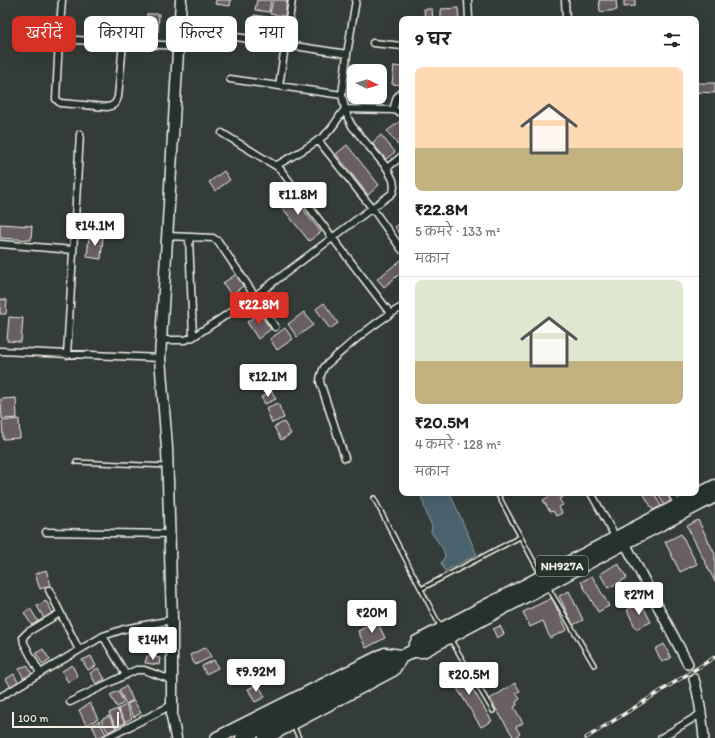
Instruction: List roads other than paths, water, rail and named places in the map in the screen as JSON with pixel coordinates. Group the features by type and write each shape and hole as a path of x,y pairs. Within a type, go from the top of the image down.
{"highway":[{"name":"NH927A","path":"699,494 715,486"},
{"name":"NH927A","path":"620,540 696,496"},
{"name":"NH927A","path":"242,738 402,656 417,642 446,633 620,540 715,496"},
{"path":"217,738 385,654 402,656 393,670 270,737"}],"main road":[{"path":"180,16 181,0"},
{"path":"176,738 172,717 172,620 168,466 160,358 172,236 178,52"},
{"path":"620,540 688,664"},
{"path":"694,679 699,695 704,738"}],"street":[{"path":"61,16 62,0"},
{"path":"290,16 292,0"},
{"path":"161,340 185,340 193,337 255,296 393,192 393,180 387,168 352,126 345,109 342,95 356,0"},
{"path":"468,0 469,16"},
{"path":"565,0 566,16"},
{"path":"373,43 399,46"},
{"path":"298,47 347,54"},
{"path":"58,52 56,99 60,103 64,104 107,107 117,102 122,52"},
{"path":"279,86 284,52"},
{"path":"230,79 342,95"},
{"path":"393,110 397,96 399,94"},
{"path":"345,109 393,110 399,112"},
{"path":"276,166 318,140 329,131 345,109"},
{"path":"222,133 276,166 284,174 390,313"},
{"path":"66,355 80,134"},
{"path":"318,140 372,208 399,246"},
{"path":"387,168 399,158"},
{"path":"172,236 213,238 218,241 275,327"},
{"path":"189,237 193,337"},
{"path":"0,244 73,250"},
{"path":"345,458 320,382 322,370 360,335 399,308"},
{"path":"0,351 160,358"},
{"path":"593,496 620,540"},
{"path":"673,496 678,505"},
{"path":"46,532 170,534"},
{"path":"49,590 79,650"},
{"path":"40,673 24,643 24,635 60,613"},
{"path":"0,697 103,636 124,629 172,620"},
{"path":"103,636 126,675"},
{"path":"70,702 136,670 144,670 172,680"},
{"path":"107,738 172,705"},
{"path":"661,738 702,713"}],"lane":[{"path":"76,462 168,466"},
{"path":"498,496 544,580 594,665"},
{"path":"374,498 421,589 493,711"},
{"path":"421,589 520,537"},
{"path":"292,724 299,738"}],"water":[{"path":"421,496 451,496 477,555 445,571 441,563 445,556 443,549 431,532 432,526"}],"tunnel":[{"path":"688,664 694,679"}],"railway":[{"path":"586,738 715,657"}]}
